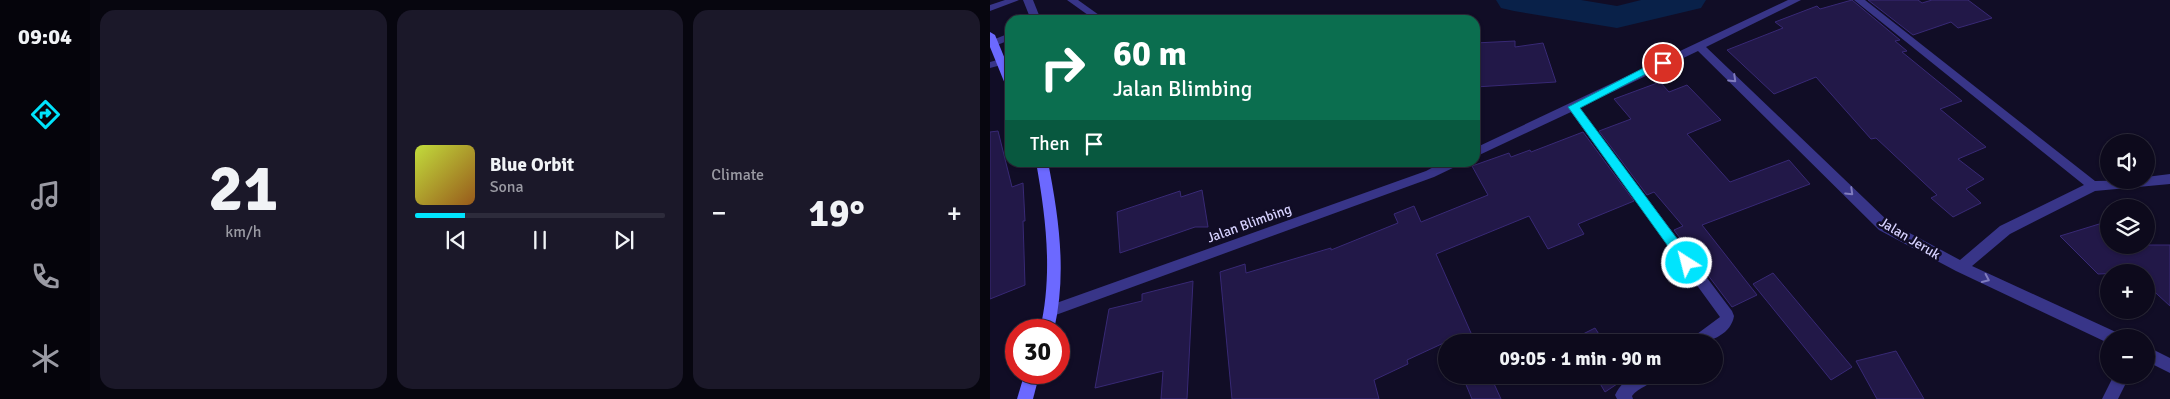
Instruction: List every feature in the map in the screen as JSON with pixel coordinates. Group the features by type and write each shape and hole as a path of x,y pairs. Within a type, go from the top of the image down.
{"main road":[{"path":"991,39 1005,72"},
{"path":"1043,167 1053,226 1053,310 1050,319"},
{"path":"1025,399 1029,384"}],"street":[{"path":"990,8 1014,0"},
{"path":"1028,0 1034,15"},
{"path":"1072,0 1093,15"},
{"path":"1480,151 1574,107 1698,45 1796,0"},
{"path":"1859,0 2093,186"},
{"path":"991,39 1005,37"},
{"name":"Jalan Jeruk","path":"1698,45 1884,226 1961,267 2100,332"},
{"path":"990,66 1001,62"},
{"path":"1574,107 1727,316 1726,322 1709,334"},
{"name":"Jalan Blimbing","path":"1053,310 1430,174 1445,167"},
{"path":"1961,267 2005,230 2093,186 2170,179"},
{"path":"2155,358 2170,366"},
{"path":"1625,399 1623,395 1635,384"},
{"path":"2110,399 2118,384"}],"building":[{"path":"1852,0 1900,40 1895,41 1907,51 1902,52 1962,101 1940,109 1986,147 1958,159 1984,179 1966,189 1981,203 1953,217 1931,198 1937,195 1876,138 1871,139 1816,77 1774,94 1727,50 1783,28 1775,22 1817,6 1820,9"},
{"path":"1868,0 1918,0 1922,3 1932,0 1968,0 1992,18 1958,28 1951,22 1913,35"},
{"path":"1515,41 1515,47 1543,43 1556,82 1480,87 1480,43"},
{"path":"1660,82 1669,92 1687,85 1721,120 1687,134 1730,182 1789,160 1810,184 1702,225 1757,295 1732,307 1674,230 1683,226 1654,192 1647,195 1599,131 1631,119 1614,99"},
{"path":"998,131 1005,159 1005,167 1007,167 1012,187 1023,183 1025,285 990,299 990,132"},
{"path":"1583,132 1634,201 1578,224 1584,234 1548,249 1529,216 1436,254 1471,334 1438,334 1438,346 1407,360 1408,364 1374,380 1379,399 1232,399 1220,272 1245,264 1246,273 1331,248 1331,250 1398,223 1394,214 1414,206 1421,222 1488,195 1473,167 1480,167 1480,163 1509,153 1511,157 1530,150 1531,152"},
{"path":"1202,190 1208,227 1195,227 1120,253 1117,212 1180,191 1181,197"},
{"path":"2100,224 2100,254 2155,254 2155,245 2170,245 2170,306 2155,292 2155,264 2100,264 2100,274 2098,274 2060,236"},
{"path":"1773,273 1852,367 1831,380 1753,284"},
{"path":"1193,281 1187,399 1161,399 1163,371 1095,388 1109,309 1142,301 1142,294"},
{"path":"1595,328 1599,334 1583,334"},
{"path":"1896,351 1924,399 1877,399 1856,361"},
{"path":"1466,384 1494,384 1501,399 1472,399"},
{"path":"1600,384 1617,384 1605,392"}],"waterway":[{"path":"1514,0 1617,17 1688,0"}],"route":[{"path":"1663,63 1574,107 1687,263"}]}
